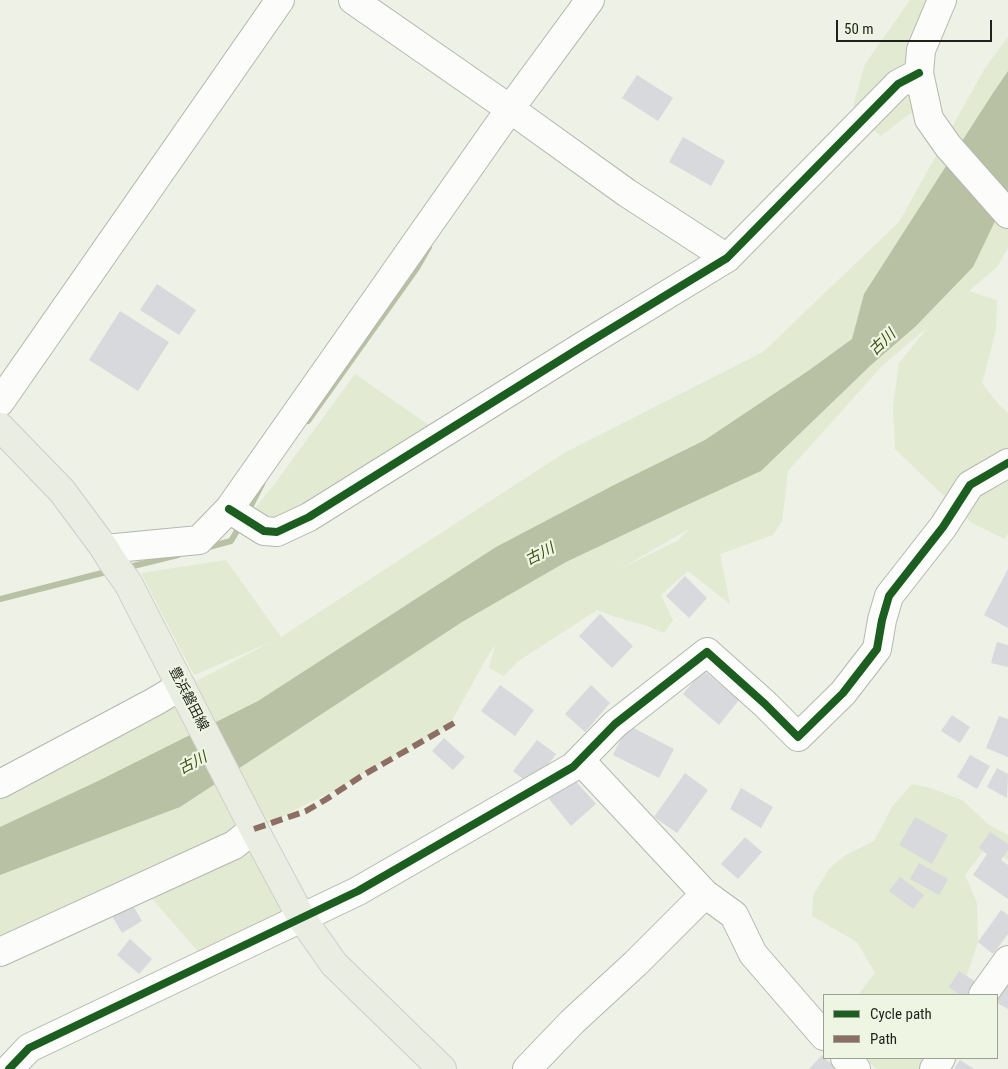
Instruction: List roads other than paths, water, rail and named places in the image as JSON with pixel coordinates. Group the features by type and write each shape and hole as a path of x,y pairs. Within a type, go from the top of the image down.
{"main road":[{"name":"豊浜磐田線","path":"0,427 62,491 128,583 301,917 334,964 442,1069"}],"street":[{"path":"0,402 280,0"},
{"path":"353,0 628,193 727,258"},
{"path":"108,555 199,540 229,509 510,109 590,0"},
{"path":"942,0 921,50 919,73 929,119 948,146 1008,214"},
{"path":"229,509 264,531 278,532 309,517 727,258 898,84 919,73"},
{"path":"9,1069 35,1045 358,891 573,767 615,724 707,652 765,704 798,737 843,693 877,649 882,620 889,596 943,527 970,485 1008,463"},
{"path":"0,784 154,702 180,686"},
{"path":"580,760 704,894 734,915 753,954 823,1035"},
{"path":"0,952 234,845 254,829"},
{"path":"527,1069 572,1022 636,963 704,894"},
{"path":"984,994 1008,960"},
{"path":"846,1059 856,1069"}],"water":[{"name":"古川","path":"1008,71 1008,194 973,267 916,326 871,365 761,471 566,562 462,622 180,807 0,875 0,827 98,781 258,701 496,547 705,440 852,339 864,294"}],"waterway":[{"path":"308,421 417,268 429,247"},
{"path":"247,513 262,484"},
{"path":"205,548 231,541 241,524"},
{"path":"125,568 178,555"},
{"path":"0,599 110,571"}]}
